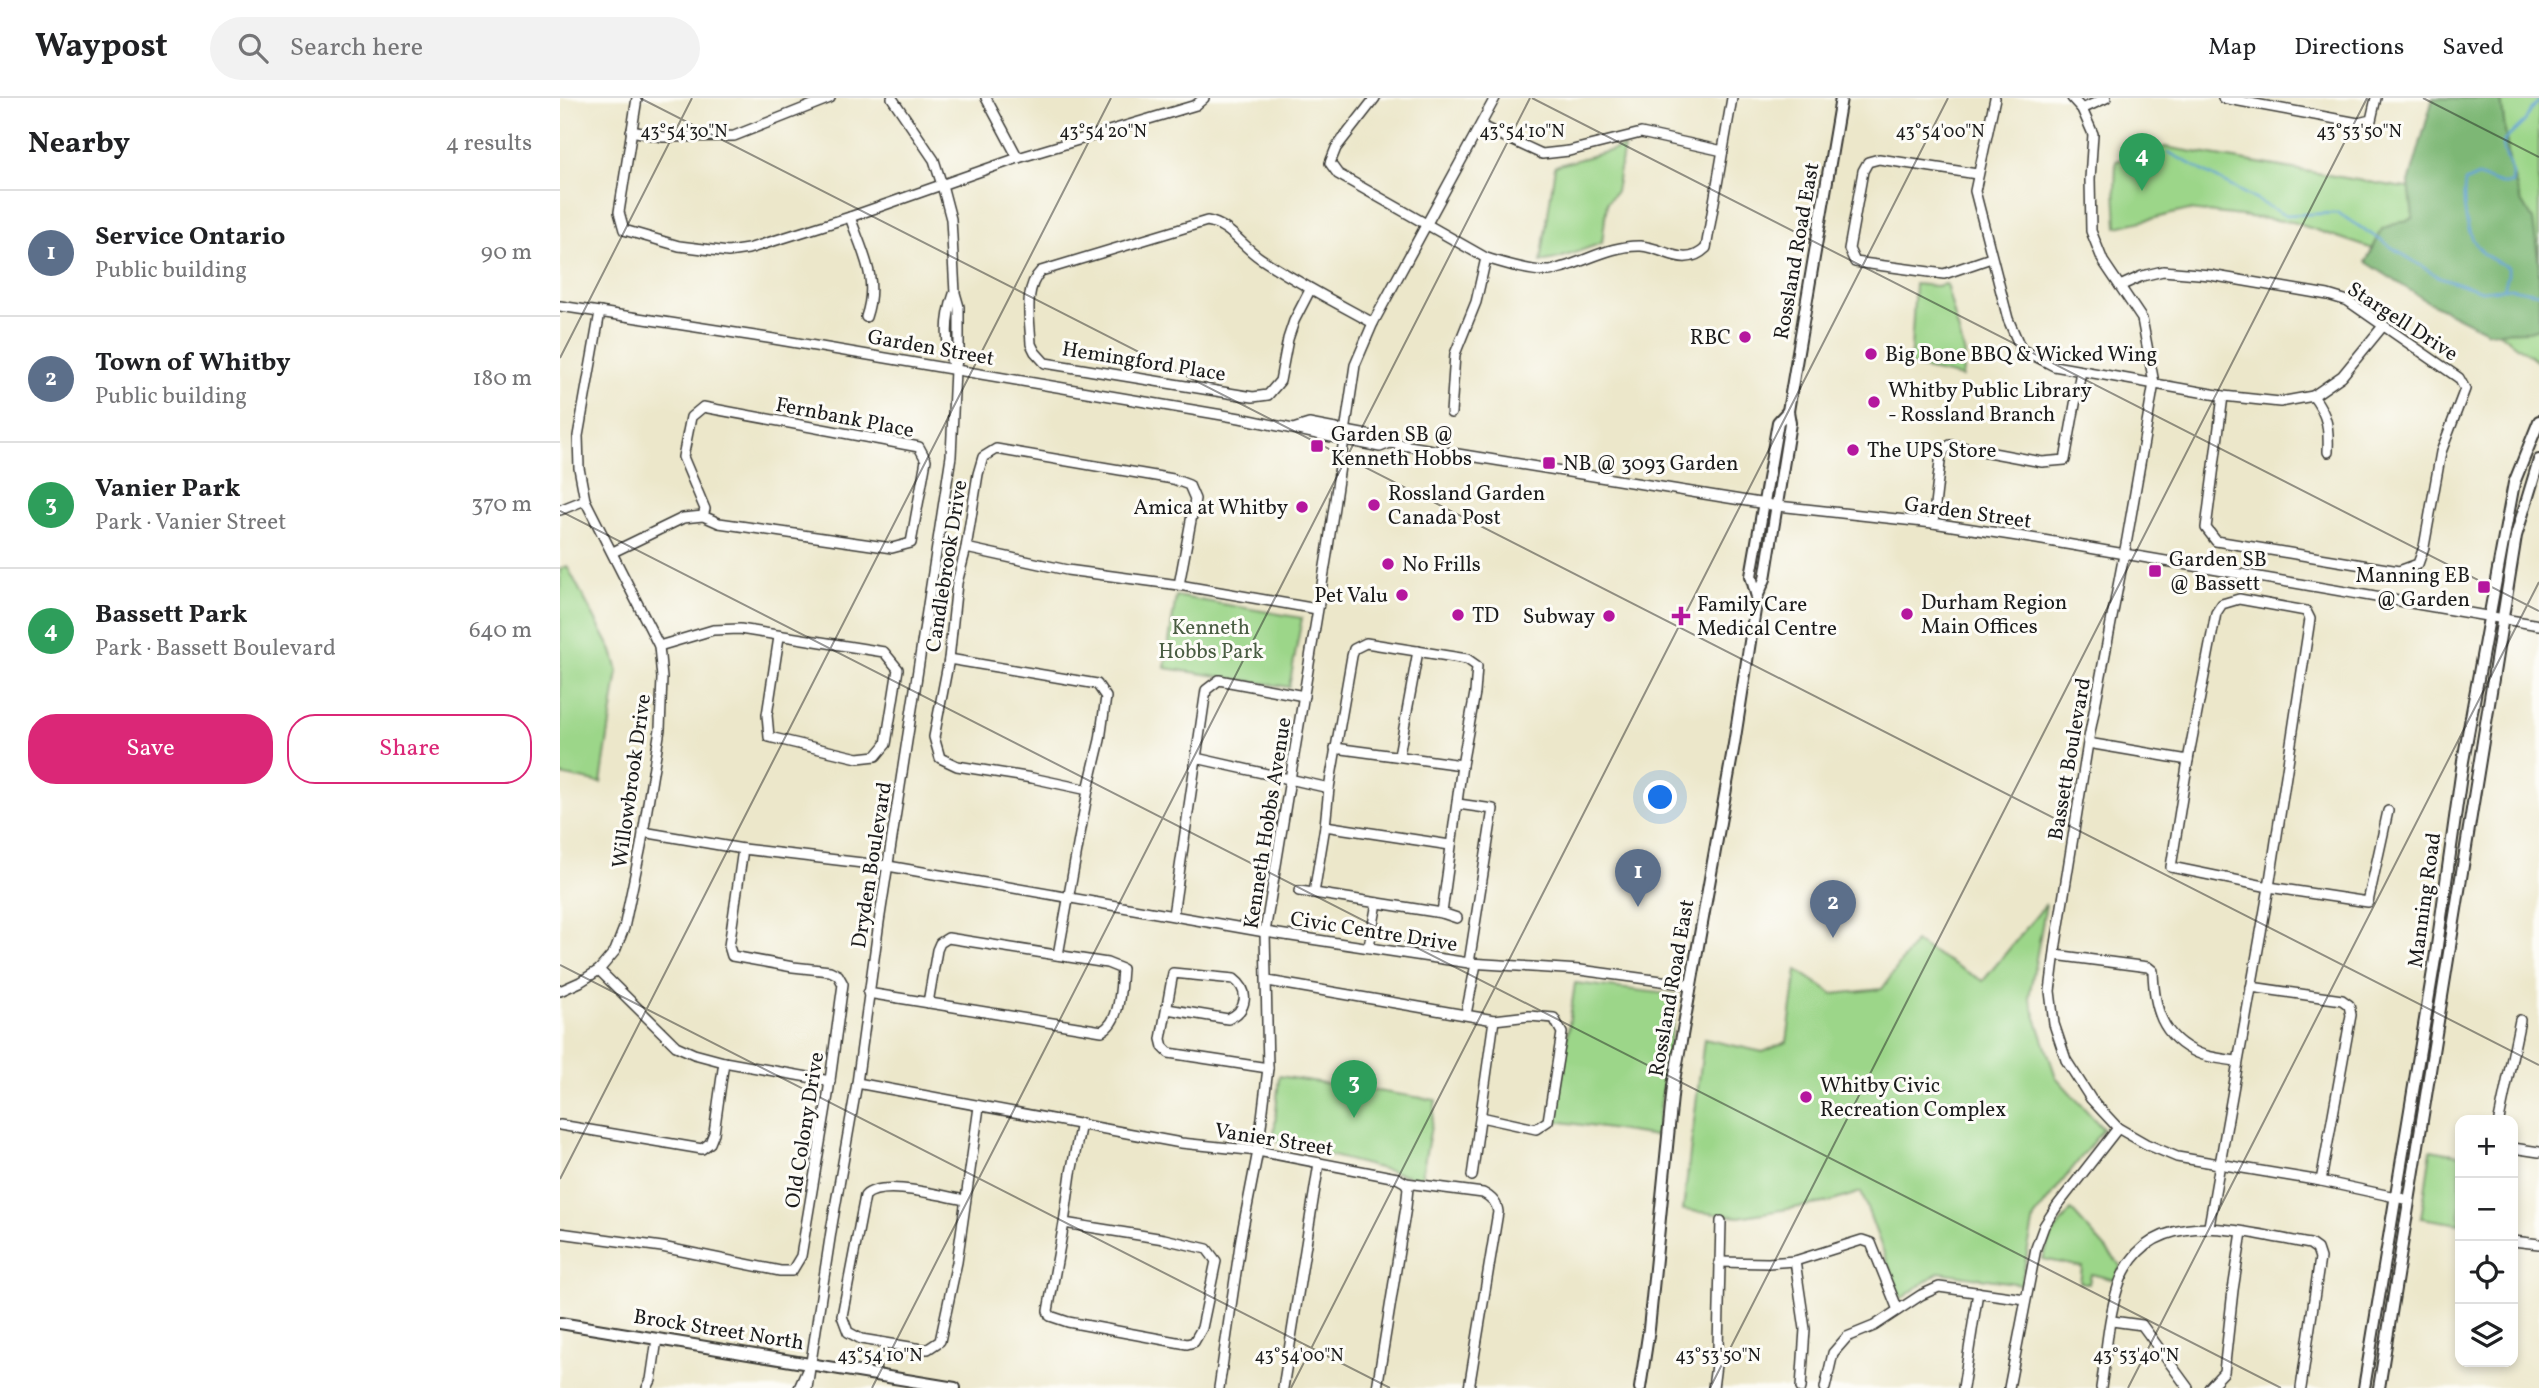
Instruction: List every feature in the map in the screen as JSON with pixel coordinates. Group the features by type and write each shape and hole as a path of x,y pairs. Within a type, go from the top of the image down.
{"main road":[{"name":"Rossland Road East","path":"1640,1388 1649,1329 1673,1086 1734,744 1757,597 1765,579 1790,423 1788,411 1841,98"},
{"name":"Rossland Road East","path":"1757,597 1751,576 1778,422 1788,411"},
{"name":"Manning Road","path":"2364,1388 2436,953 2463,761 2489,617 2514,483 2539,421"},
{"name":"Manning Road","path":"2378,1388 2516,536 2539,460"},
{"name":"Brock Street North","path":"560,1323 955,1388"}],"street":[{"path":"637,98 619,212 624,230 679,246 728,252 748,249 850,217 1018,158 1196,105 1204,98"},
{"path":"631,131 663,136 734,136 830,98"},
{"name":"Dryden Boulevard","path":"807,1388 857,1083 951,456 959,341 959,307 955,293 951,219 942,185 934,160 891,98"},
{"path":"986,98 1018,158"},
{"path":"1375,98 1336,148 1330,163 1338,174 1486,258 1549,271 1580,262 1612,248 1642,246 1684,258 1698,256 1706,248 1732,98"},
{"path":"1345,435 1354,365 1373,323 1495,98"},
{"path":"1995,98 1975,191 2008,319 2021,349 2054,366 2223,396 2280,402 2313,396 2342,376 2383,326"},
{"name":"Bassett Boulevard","path":"2072,98 2082,109 2093,134 2091,231 2103,261 2142,319 2154,383 2125,553 2088,743 2054,955 2050,991 2054,1024 2066,1060 2091,1099 2118,1128 2146,1144 2177,1157 2321,1181 2409,1200"},
{"path":"2082,109 2106,98"},
{"path":"2224,98 2358,122 2371,120 2376,98"},
{"path":"1481,126 1542,154 1569,151 1640,133 1723,151"},
{"path":"1977,174 1879,159 1868,162 1863,171 1849,248 1855,262 1944,274 1991,258"},
{"path":"850,217 870,275 872,298 866,317"},
{"name":"Hemingford Place","path":"1310,289 1288,339 1280,381 1268,395 1253,397 1045,363 1031,344 1029,288 1041,271 1207,221 1229,230 1258,256 1310,289 1373,323"},
{"path":"1451,413 1455,354 1476,302 1486,258"},
{"name":"Stargell Drive","path":"2120,286 2142,276 2163,271 2210,275 2328,295 2348,301 2459,378 2465,389 2441,452 2424,547 2418,564 2399,570 2216,541 2206,528 2223,396"},
{"name":"Garden Street","path":"560,306 768,338 1296,428 1308,434 1345,435 1380,447 1390,443 1777,506 1933,523 2125,553 2539,625"},
{"name":"Willowbrook Drive","path":"560,991 599,970 615,951 624,928 660,729 662,678 659,646 585,500 579,468 578,436 600,312"},
{"path":"1933,523 1941,453 1950,444 2042,462 2065,460 2081,371"},
{"path":"2313,396 2324,411 2329,433 2328,452"},
{"name":"Fernbank Place","path":"703,407 919,447 926,460 911,543 892,548 719,523 703,516 705,509 683,457 691,417 703,407"},
{"name":"Kenneth Hobbs Avenue","path":"1219,1388 1241,1238 1258,1151 1268,1068 1265,932 1345,435"},
{"name":"Candlebrook Drive","path":"1088,790 957,766 940,758 934,737 949,659 957,583 983,457 996,449 1173,479 1189,485 1195,499 1179,585"},
{"path":"560,510 585,500"},
{"path":"613,552 683,519 703,516"},
{"path":"966,548 1067,570 1179,585 1317,609"},
{"path":"2208,1226 2269,887 2310,619 2306,611 2239,600 2222,604 2216,613 2171,867 2269,887 2368,902 2388,811"},
{"path":"659,646 713,630 740,629 884,652 898,669 886,744 876,756 858,758 769,737 767,716 779,637"},
{"path":"1314,893 1335,748 1354,649 1366,643 1418,651 1467,659 1476,666 1476,683 1442,913"},
{"path":"1399,755 1418,651"},
{"path":"949,659 1097,684 1106,697 1058,955"},
{"path":"1173,915 1206,690 1219,680 1304,696"},
{"path":"2088,743 2188,760"},
{"path":"1335,748 1462,765"},
{"path":"1196,758 1329,788"},
{"path":"1458,804 1493,809 1466,1014"},
{"path":"1325,826 1450,845"},
{"name":"Civic Centre Drive","path":"643,832 743,849 888,866 1265,932 1473,964 1580,970 1691,985"},
{"name":"Old Colony Drive","path":"560,1233 662,1247 780,1271 792,1271 801,1256 843,984 838,975 830,971 732,956 729,946 743,849"},
{"path":"1298,891 1442,913 1457,918"},
{"path":"1369,946 1377,903"},
{"path":"869,993 928,1003 1102,1031 1108,1028 1116,1012 1122,969 1107,963 947,938 940,943 937,950 928,1003"},
{"path":"2054,955 2148,967 2153,971 2154,1002 2172,1035 2198,1053 2236,1061"},
{"path":"599,970 676,1046 724,1062 830,1081"},
{"path":"1167,1009 1228,1019 1237,1015 1242,1008 1245,992 1241,984 1234,979 1173,973 1161,1039 1163,1047 1169,1052 1268,1068"},
{"path":"1268,981 1494,1020 1530,1016 1555,1018 1562,1033 1548,1121 1535,1129 1482,1117"},
{"path":"2252,987 2342,1000 2349,1005 2351,1015 2321,1181"},
{"path":"1472,1176 1494,1020"},
{"path":"2500,1115 2520,1020"},
{"path":"560,1125 702,1149 710,1143 714,1133 724,1062"},
{"name":"Vanier Street","path":"857,1083 1181,1143 1258,1151 1397,1178 1406,1183 1483,1193 1498,1206 1469,1388"},
{"path":"965,1200 885,1188 870,1190 864,1196 842,1316 848,1332 861,1339 922,1349 928,1349 940,1341 957,1262 979,1107"},
{"path":"1065,1223 1207,1249 1216,1261 1202,1328 1194,1342 1068,1322 1050,1316 1048,1311 1065,1223 1070,1173 1082,1123"},
{"path":"2009,1388 2025,1299 2043,1226 2118,1128"},
{"path":"2518,1149 2539,1152"},
{"path":"1283,1388 1319,1163"},
{"path":"1377,1388 1406,1208 1406,1183"},
{"path":"1713,1388 1718,1349 1721,1222"},
{"path":"2101,1388 2119,1286 2138,1252 2157,1238 2174,1231 2208,1226 2310,1244 2317,1249 2320,1258 2301,1388"},
{"path":"2209,1388 2224,1372 2232,1290 2242,1232"},
{"path":"1719,1262 1795,1261 1862,1240 1871,1242 1898,1310"},
{"path":"2518,1242 2539,1244"},
{"path":"1795,1261 1805,1329 1801,1388"},
{"path":"1825,1388 1833,1353 1847,1337 1874,1326 1921,1295 1940,1287 2025,1299"},
{"path":"1963,1388 1978,1292"},
{"path":"2112,1321 2141,1325 2188,1388"},
{"path":"647,1388 651,1380 657,1339"},
{"path":"799,1388 811,1364"}],"green space":[{"path":"2433,98 2501,98 2509,161 2520,199 2533,220 2539,265 2539,328 2529,331 2488,332 2428,302 2366,262 2383,228 2413,218 2409,183"},
{"path":"2449,98 2539,98 2539,363 2444,291 2373,249 2292,222 2189,210 2117,227 2116,161 2165,147 2429,190"},
{"path":"1624,147 1616,191 1607,203 1602,243 1541,262 1555,166"},
{"path":"1915,284 1946,284 1965,355 1962,377 1910,366"},
{"path":"567,566 612,651 618,671 601,783 560,775 560,569"},
{"name":"Kenneth Hobbs Park","path":"1176,596 1302,618 1289,687 1165,668"},
{"path":"2046,904 2029,997 2056,1077 2103,1129 2034,1218 2021,1284 1939,1272 1901,1299 1861,1192 1830,1202 1739,1217 1683,1210 1704,1039 1763,1052 1787,1042 1797,970 1833,994 1882,989 1915,942 1983,981"},
{"path":"1575,983 1677,995 1656,1136 1555,1121"},
{"path":"1279,1076 1436,1100 1421,1179 1278,1142 1274,1136"},
{"path":"2431,1150 2455,1154 2455,1223 2421,1218"},
{"path":"2071,1210 2121,1266 2115,1280 2091,1274 2089,1284 2080,1282 2082,1267 2043,1259 2050,1238"}],"waterway":[{"path":"2504,289 2508,267 2483,253 2472,238 2465,210 2465,182 2478,176 2501,184 2512,184 2513,174 2503,149 2504,141 2525,121 2539,101"},
{"path":"2168,152 2284,215 2338,213 2437,276 2482,291 2511,288 2539,293"}],"place":[{"name":"Bassett Park","path":"2142,191"},
{"name":"RBC","path":"1745,337"},
{"name":"Big Bone BBQ & Wicked Wing","path":"1871,354"},
{"name":"Whitby Public Library - Rossland Branch","path":"1874,402"},
{"name":"Garden SB @ Kenneth Hobbs","path":"1317,446"},
{"name":"The UPS Store","path":"1853,450"},
{"name":"NB @ 3093 Garden","path":"1549,463"},
{"name":"Rossland Garden Canada Post","path":"1374,505"},
{"name":"Amica at Whitby","path":"1302,507"},
{"name":"No Frills","path":"1388,564"},
{"name":"Garden SB @ Bassett","path":"2155,571"},
{"name":"Manning EB @ Garden","path":"2484,587"},
{"name":"Pet Valu","path":"1402,595"},
{"name":"Durham Region Main Offices","path":"1907,614"},
{"name":"TD","path":"1458,615"},
{"name":"Subway","path":"1609,616"},
{"name":"Family Care Medical Centre","path":"1681,616"},
{"name":"Service Ontario","path":"1638,907"},
{"name":"Town of Whitby","path":"1833,938"},
{"name":"Whitby Civic Recreation Complex","path":"1806,1097"},
{"name":"Vanier Park","path":"1354,1118"}]}
